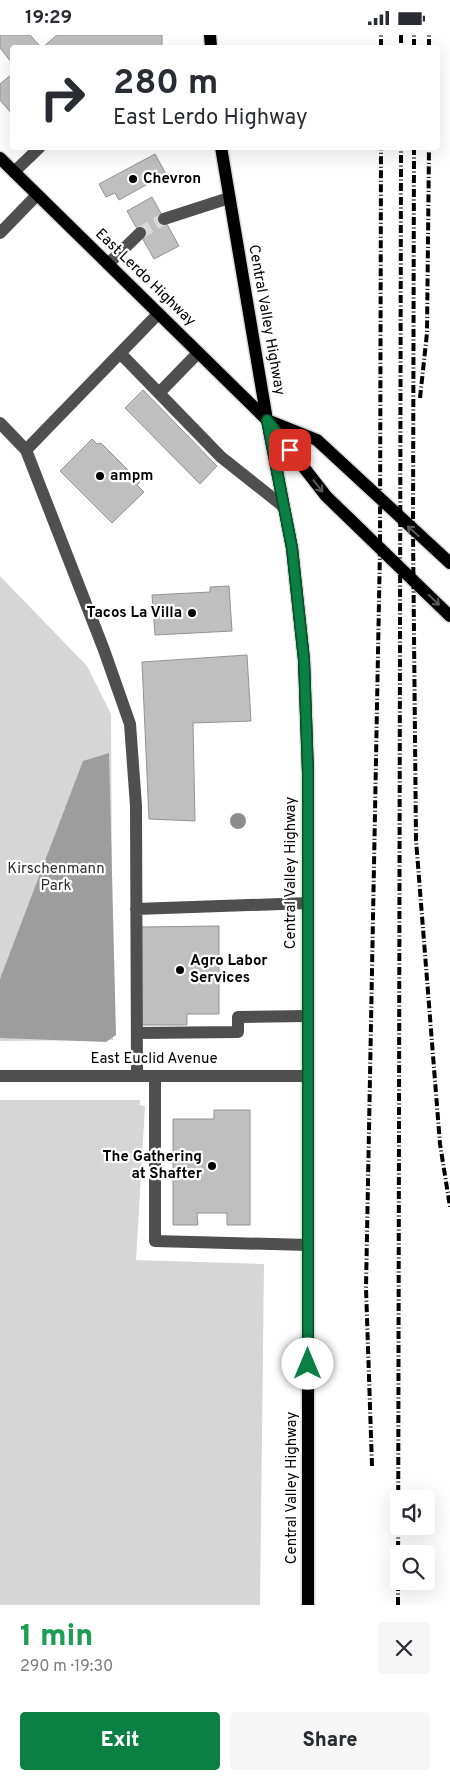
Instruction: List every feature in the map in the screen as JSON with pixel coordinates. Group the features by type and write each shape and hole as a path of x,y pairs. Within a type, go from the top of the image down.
{"main road":[{"name":"Central Valley Highway","path":"221,150 267,420 292,548 304,660 308,773 308,1605"},
{"name":"East Lerdo Highway","path":"0,159 267,420 326,496 450,616"},
{"name":"East Lerdo Highway","path":"267,420 317,440 450,563"}],"street":[{"path":"14,172 37,150"},
{"path":"0,233 37,195"},
{"path":"164,219 228,197"},
{"path":"108,264 140,233"},
{"path":"26,450 158,314"},
{"path":"120,353 221,457 284,507"},
{"path":"159,393 198,353"},
{"path":"0,423 26,450 104,650 130,724 136,806 137,1076"},
{"path":"136,909 308,903"},
{"path":"137,1033 238,1032 238,1017 307,1017"},
{"name":"East Euclid Avenue","path":"0,1076 307,1075"},
{"path":"155,1076 155,1241 308,1245"}],"green space":[{"name":"Kirschenmann Park","path":"0,576 87,666 111,714 113,1040 0,1041"},
{"path":"0,1100 140,1100 140,1105 145,1106 136,1260 264,1264 260,1605 0,1605"}],"shaded area":[{"path":"109,753 116,1035 106,1042 0,1038 0,979 83,761"}],"building":[{"path":"0,35 30,35 39,45 10,45 10,60 0,48"},
{"path":"57,35 162,35 162,45 45,45"},
{"path":"10,76 10,112 0,100 0,84"},
{"name":"Chevron","path":"155,154 166,174 119,200 115,193 106,197 99,184"},
{"name":"Chevron","path":"152,197 179,246 154,259 127,211"},
{"path":"143,390 217,466 200,484 125,408"},
{"name":"ampm","path":"92,439 97,444 101,443 140,482 137,485 144,492 112,523 60,471"},
{"name":"Tacos La Villa","path":"229,586 232,631 155,635 152,595 210,592 210,587"},
{"path":"247,655 251,721 193,723 195,821 149,819 142,662"},
{"name":"Agro Labor Services","path":"219,926 219,1014 187,1014 187,1025 141,1025 140,927"},
{"name":"The Gathering at Shafter","path":"214,1110 250,1110 250,1225 227,1225 227,1213 197,1213 198,1225 173,1225 173,1119 214,1119"}],"tunnel":[{"path":"140,233 164,219"}],"railway":[{"path":"381,35 381,45"},
{"path":"401,35 401,45"},
{"path":"414,35 414,45"},
{"path":"429,35 429,45"},
{"path":"372,1466 366,1288 380,548 381,150"},
{"path":"398,1605 401,150"},
{"path":"414,150 413,531 416,840 440,1144 450,1207"},
{"path":"420,398 427,333 429,150"}],"place":[{"name":"Chevron","path":"133,179"},
{"name":"ampm","path":"100,476"},
{"name":"Tacos La Villa","path":"192,613"},
{"name":"Agro Labor Services","path":"180,970"},
{"name":"The Gathering at Shafter","path":"212,1166"}],"route":[{"path":"290,450 267,420 292,548 304,660 308,773 308,1364"}]}
